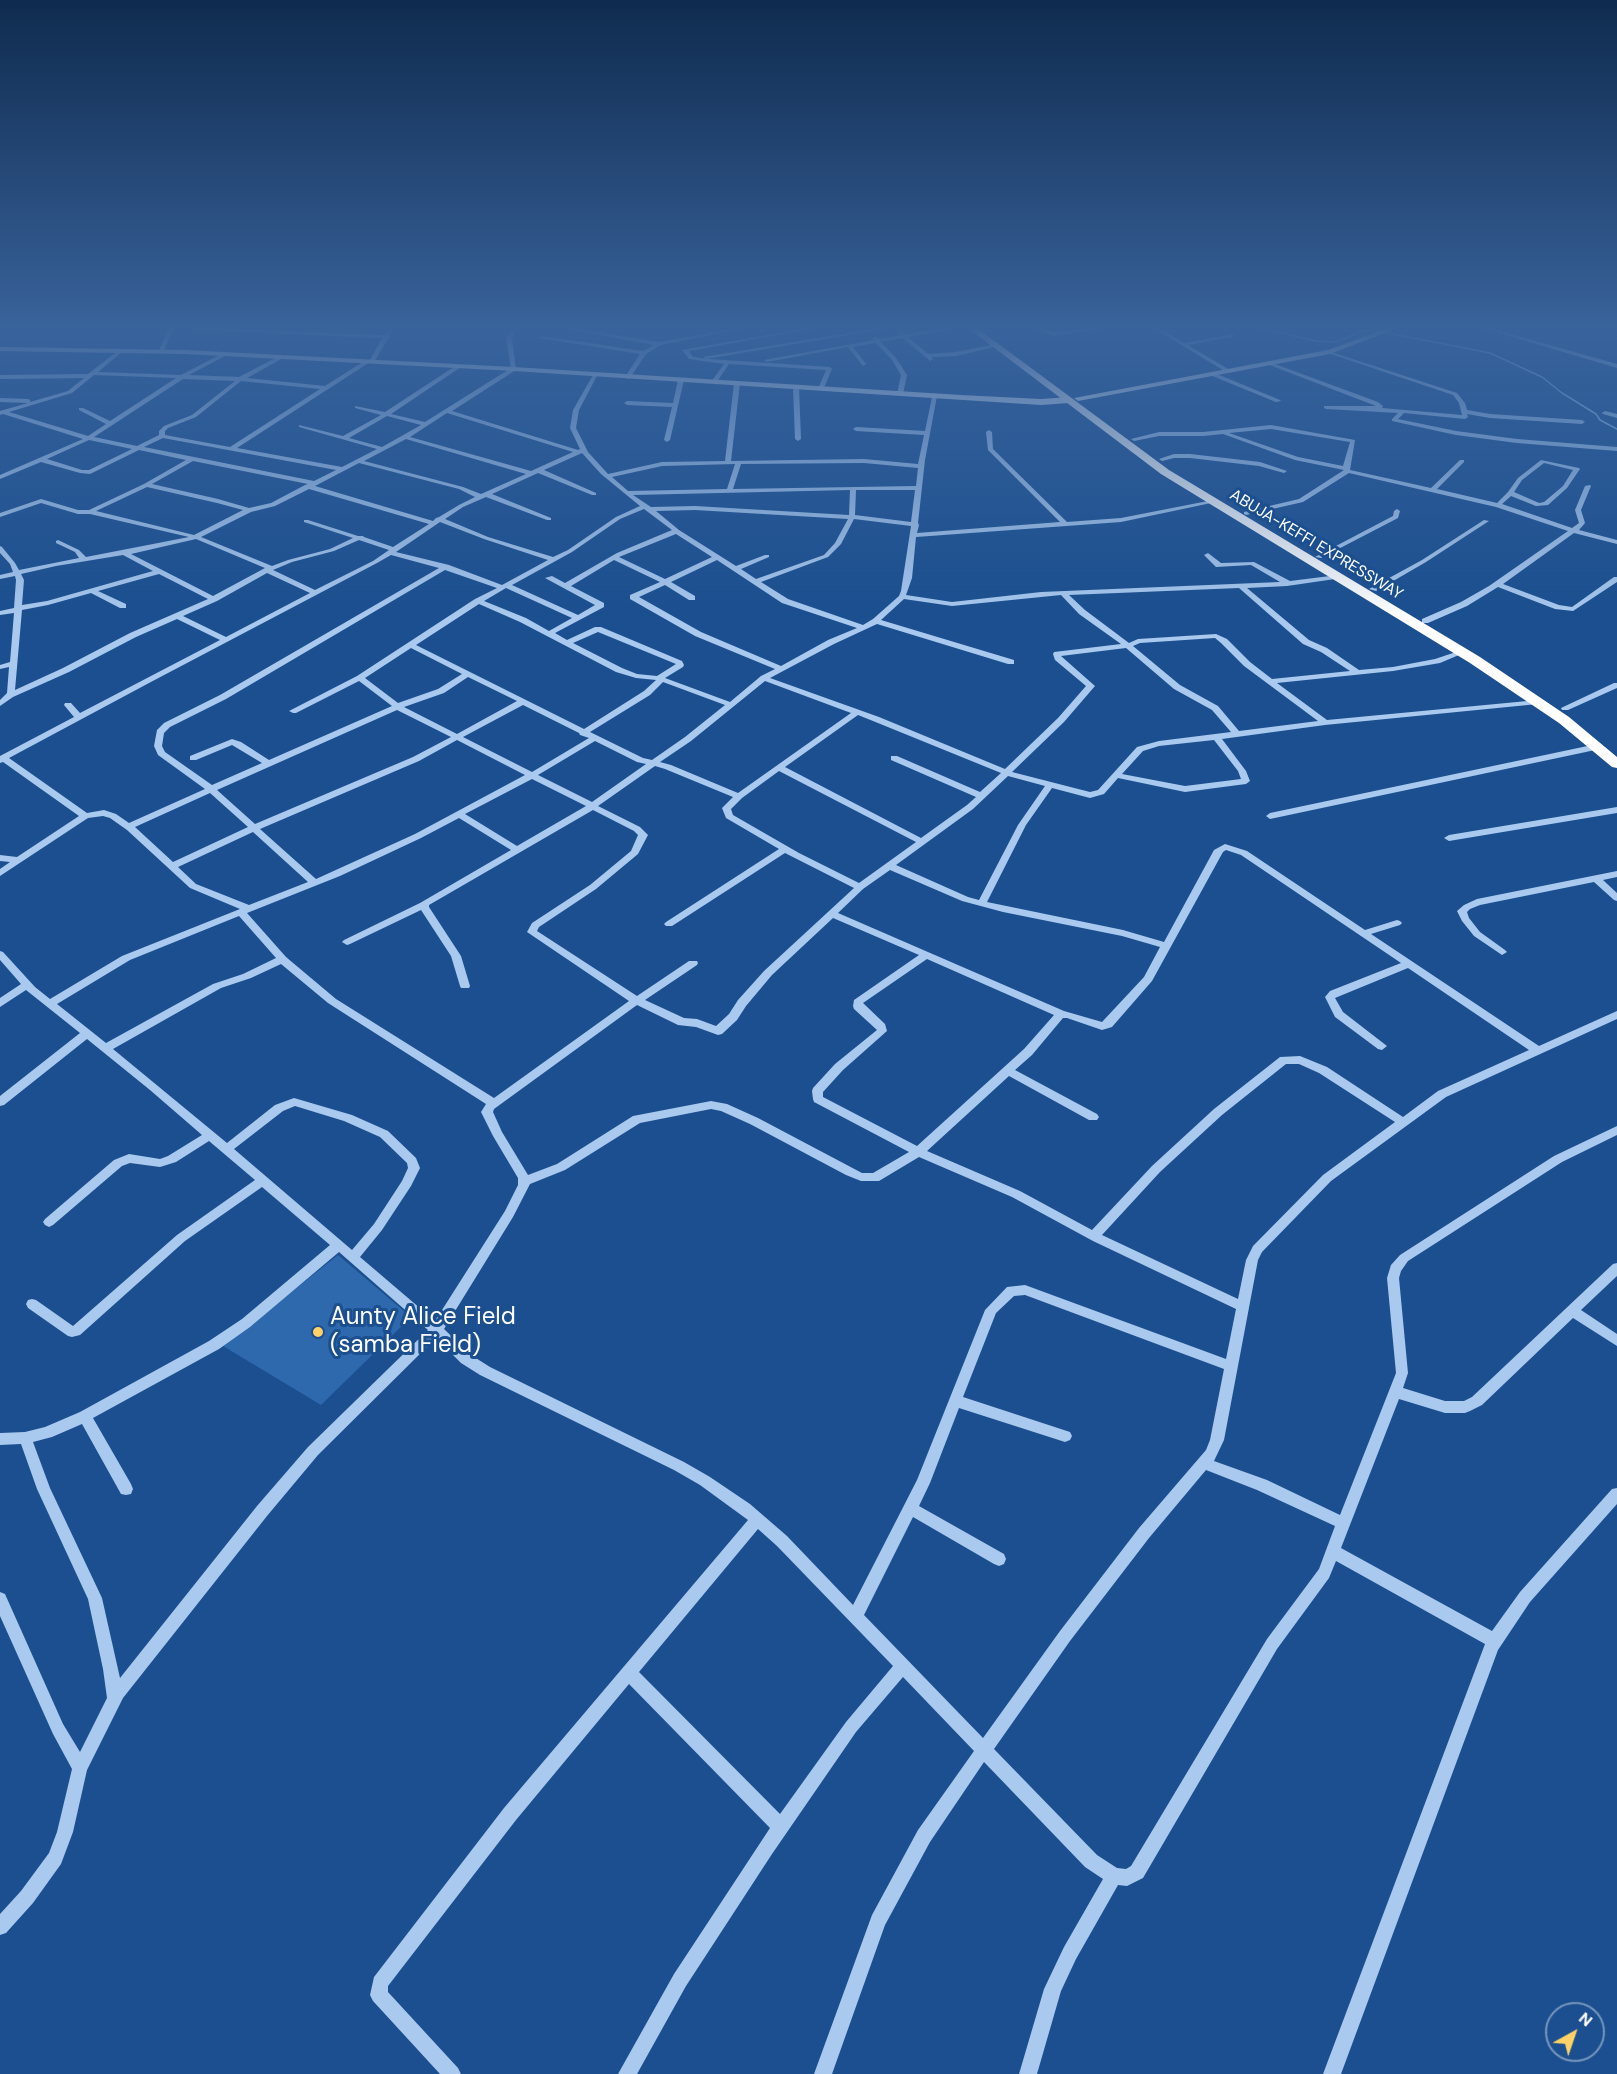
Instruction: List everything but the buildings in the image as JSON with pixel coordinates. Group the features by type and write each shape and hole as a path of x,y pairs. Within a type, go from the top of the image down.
{"highway":[{"name":"ABUJA-KEFFI EXPRESSWAY","path":"1105,425 1165,472 1462,652 1538,702 1617,764"},
{"name":"ABUJA-KEFFI EXPRESSWAY","path":"1112,425 1246,513 1565,708 1617,750"}],"street":[{"path":"44,425 88,438 310,485 435,521 554,560"},
{"path":"0,477 42,460 110,425"},
{"path":"162,436 162,431 172,425"},
{"path":"232,447 267,425"},
{"path":"344,438 368,425"},
{"path":"0,577 83,558 124,553 196,537 249,510 273,505 405,437 424,425"},
{"path":"493,425 581,451"},
{"path":"574,425 581,451 607,476 677,531 789,603 864,628"},
{"path":"667,440 670,425"},
{"path":"728,462 732,425"},
{"path":"797,425 798,439"},
{"path":"347,942 424,905 591,807 655,763 764,678 876,621 902,597 907,585 929,425"},
{"path":"1417,425 1456,433 1517,441 1617,449"},
{"path":"301,426 382,448"},
{"path":"1134,439 1160,434 1271,427 1353,441 1347,470 1301,501 1246,513"},
{"path":"856,429 927,433"},
{"path":"989,432 990,449 1066,525"},
{"path":"1220,432 1297,459 1497,505 1571,530 1617,542"},
{"path":"42,460 86,472 162,436 232,447 342,469"},
{"path":"405,437 533,472 594,494"},
{"path":"85,816 2,759 225,639 375,562 435,521 483,495 581,451"},
{"path":"1162,459 1190,456 1260,465 1284,471"},
{"path":"90,512 146,485 192,459"},
{"path":"358,461 461,488 549,519"},
{"path":"607,476 662,464 864,461 922,466"},
{"path":"1432,491 1462,461"},
{"path":"1497,505 1520,479 1543,461 1577,470 1565,487 1546,504 1538,505 1510,493"},
{"path":"729,492 739,462"},
{"path":"146,485 249,510"},
{"path":"1425,621 1464,604 1497,584 1582,523 1578,510 1588,486"},
{"path":"756,582 822,559 838,544 852,517 852,488"},
{"path":"628,493 920,488"},
{"path":"0,515 41,501 78,512 90,512 196,537 269,569 315,593"},
{"path":"915,535 1121,520 1213,502"},
{"path":"293,711 360,678 478,601 588,540 618,518 648,508 695,508 852,517 916,525"},
{"path":"1319,557 1396,517 1397,511"},
{"path":"306,521 361,537 391,550 504,587 579,618"},
{"path":"1373,589 1424,561 1486,521"},
{"path":"566,586 615,558 677,531"},
{"path":"0,704 10,695 66,670 133,635 214,599 269,569 307,555 332,550 361,537"},
{"path":"58,542 77,551 83,558"},
{"path":"0,548 19,574 19,609 10,695"},
{"path":"124,553 214,599"},
{"path":"1208,555 1220,565 1252,563 1287,584"},
{"path":"736,569 767,556"},
{"path":"717,557 633,597 698,634 781,669"},
{"path":"615,558 666,582 692,598"},
{"path":"315,883 210,788 161,753 158,739 162,728 223,697 446,567"},
{"path":"0,613 93,591 160,571"},
{"path":"902,597 952,604 1041,594 1287,584 1335,577"},
{"path":"549,578 601,605 550,633"},
{"path":"1497,584 1558,607 1573,609 1617,579"},
{"path":"1241,586 1306,642 1324,650 1356,672"},
{"path":"93,591 123,606"},
{"path":"1064,594 1082,612 1128,646 1177,687 1215,708 1236,733"},
{"path":"478,601 550,633 619,670 636,676 660,679 731,705"},
{"path":"177,616 225,639"},
{"path":"876,621 1011,662"},
{"path":"568,642 598,629 680,665 660,679 647,693 583,733"},
{"path":"360,678 398,707 643,834 642,841 635,852 593,887 535,925 532,932 636,1000 682,1022 697,1023 720,1030 768,973 831,913 860,887 981,796 1061,720 1091,686 1058,658 1058,654 1128,646 1138,641 1216,636 1247,664 1325,723"},
{"path":"411,645 640,760 655,763 739,796"},
{"path":"1272,681 1437,662 1462,652"},
{"path":"0,667 14,664"},
{"path":"128,827 210,788 398,707 441,691 466,674"},
{"path":"764,678 857,712 1006,772 1096,795 1136,752 1145,747 1236,733 1538,702"},
{"path":"1565,708 1617,685"},
{"path":"172,866 416,759 522,702"},
{"path":"68,705 79,717"},
{"path":"857,712 778,767 726,808 729,816 785,849 860,887"},
{"path":"1116,775 1185,789 1246,781 1242,771 1216,737"},
{"path":"49,1004 126,958 315,883 459,814 532,775 594,738"},
{"path":"193,758 232,742 268,763"},
{"path":"1270,816 1597,747"},
{"path":"894,758 981,796"},
{"path":"778,767 922,842"},
{"path":"982,903 1022,825 1050,785"},
{"path":"1449,838 1617,810"},
{"path":"0,873 85,816 104,813 113,816 193,886 245,910 282,958 332,1002 493,1103"},
{"path":"459,814 518,850"},
{"path":"831,913 1062,1014 1102,1026 1108,1024 1142,989 1219,850 1225,847 1244,853 1537,1050"},
{"path":"669,924 785,849"},
{"path":"0,858 18,860"},
{"path":"889,866 942,890 982,903 1123,933 1167,946"},
{"path":"1502,952 1477,934 1462,911 1477,902 1617,874"},
{"path":"1596,878 1617,898"},
{"path":"424,905 456,956 465,986"},
{"path":"1364,933 1397,923"},
{"path":"927,954 858,1002 858,1006 881,1027 882,1031 839,1067 817,1091 816,1096 827,1105 918,1152 1016,1194 1094,1236 1242,1306"},
{"path":"1,958 49,1004 210,1135 353,1257 466,1359 485,1371 679,1466 705,1481 758,1520 782,1541 1090,1861 1114,1876 1126,1878 1137,1872 1272,1644 1323,1573 1402,1373 1393,1278 1395,1269 1404,1258 1558,1159 1617,1130"},
{"path":"105,1049 218,986 247,976 282,958"},
{"path":"0,1927 27,1897 55,1858 65,1832 80,1768 115,1698 262,1511 313,1451 436,1330 509,1214 524,1185 524,1180 487,1112 493,1103 636,1000 693,963"},
{"path":"1382,1046 1339,1014 1330,997 1334,993 1409,964"},
{"path":"0,1003 27,985"},
{"path":"524,1180 561,1167 636,1119 701,1105 723,1107 861,1177 875,1178 918,1152 1028,1052 1062,1014"},
{"path":"823,2074 878,1921 924,1836 984,1749 1144,1533 1204,1463 1217,1440 1252,1260 1264,1239 1327,1178 1442,1094 1617,1015"},
{"path":"0,1102 86,1034"},
{"path":"1094,1236 1156,1169 1218,1112 1284,1060 1300,1060 1323,1070 1403,1122"},
{"path":"1007,1070 1093,1118"},
{"path":"226,1149 279,1108 294,1102 348,1118 384,1134 412,1161 414,1168 407,1184 378,1227 353,1257"},
{"path":"49,1222 118,1163 129,1158 159,1163 172,1159 210,1135"},
{"path":"32,1304 72,1332 76,1332 181,1238 262,1180"},
{"path":"0,1439 25,1438 47,1433 85,1416 214,1345 238,1329 339,1245"},
{"path":"1396,1392 1445,1407 1465,1407 1477,1401 1617,1268"},
{"path":"855,1617 923,1483 991,1310 1011,1291 1025,1290 1231,1366"},
{"path":"1573,1311 1617,1341"},
{"path":"956,1401 1065,1436"},
{"path":"85,1416 126,1489"},
{"path":"25,1438 44,1489 95,1598 115,1698"},
{"path":"1204,1463 1262,1485 1343,1523"},
{"path":"1332,2074 1495,1641 1525,1597 1617,1494"},
{"path":"911,1509 999,1559"},
{"path":"452,2074 379,1995 380,1983 510,1814 758,1520"},
{"path":"1332,1551 1495,1641"},
{"path":"0,1599 58,1729 80,1768"},
{"path":"627,2074 680,1980 781,1827 851,1726 903,1666"},
{"path":"629,1673 781,1827"},
{"path":"1028,2074 1053,1989 1070,1953 1114,1876"}],"shaded area":[{"name":"Aunty Alice Field (samba Field)","path":"338,1255 411,1317 321,1405 223,1346"}],"waterway":[{"path":"1609,425 1617,429"}],"place":[{"name":"Aunty Alice Field (samba Field)","path":"318,1332"}]}
